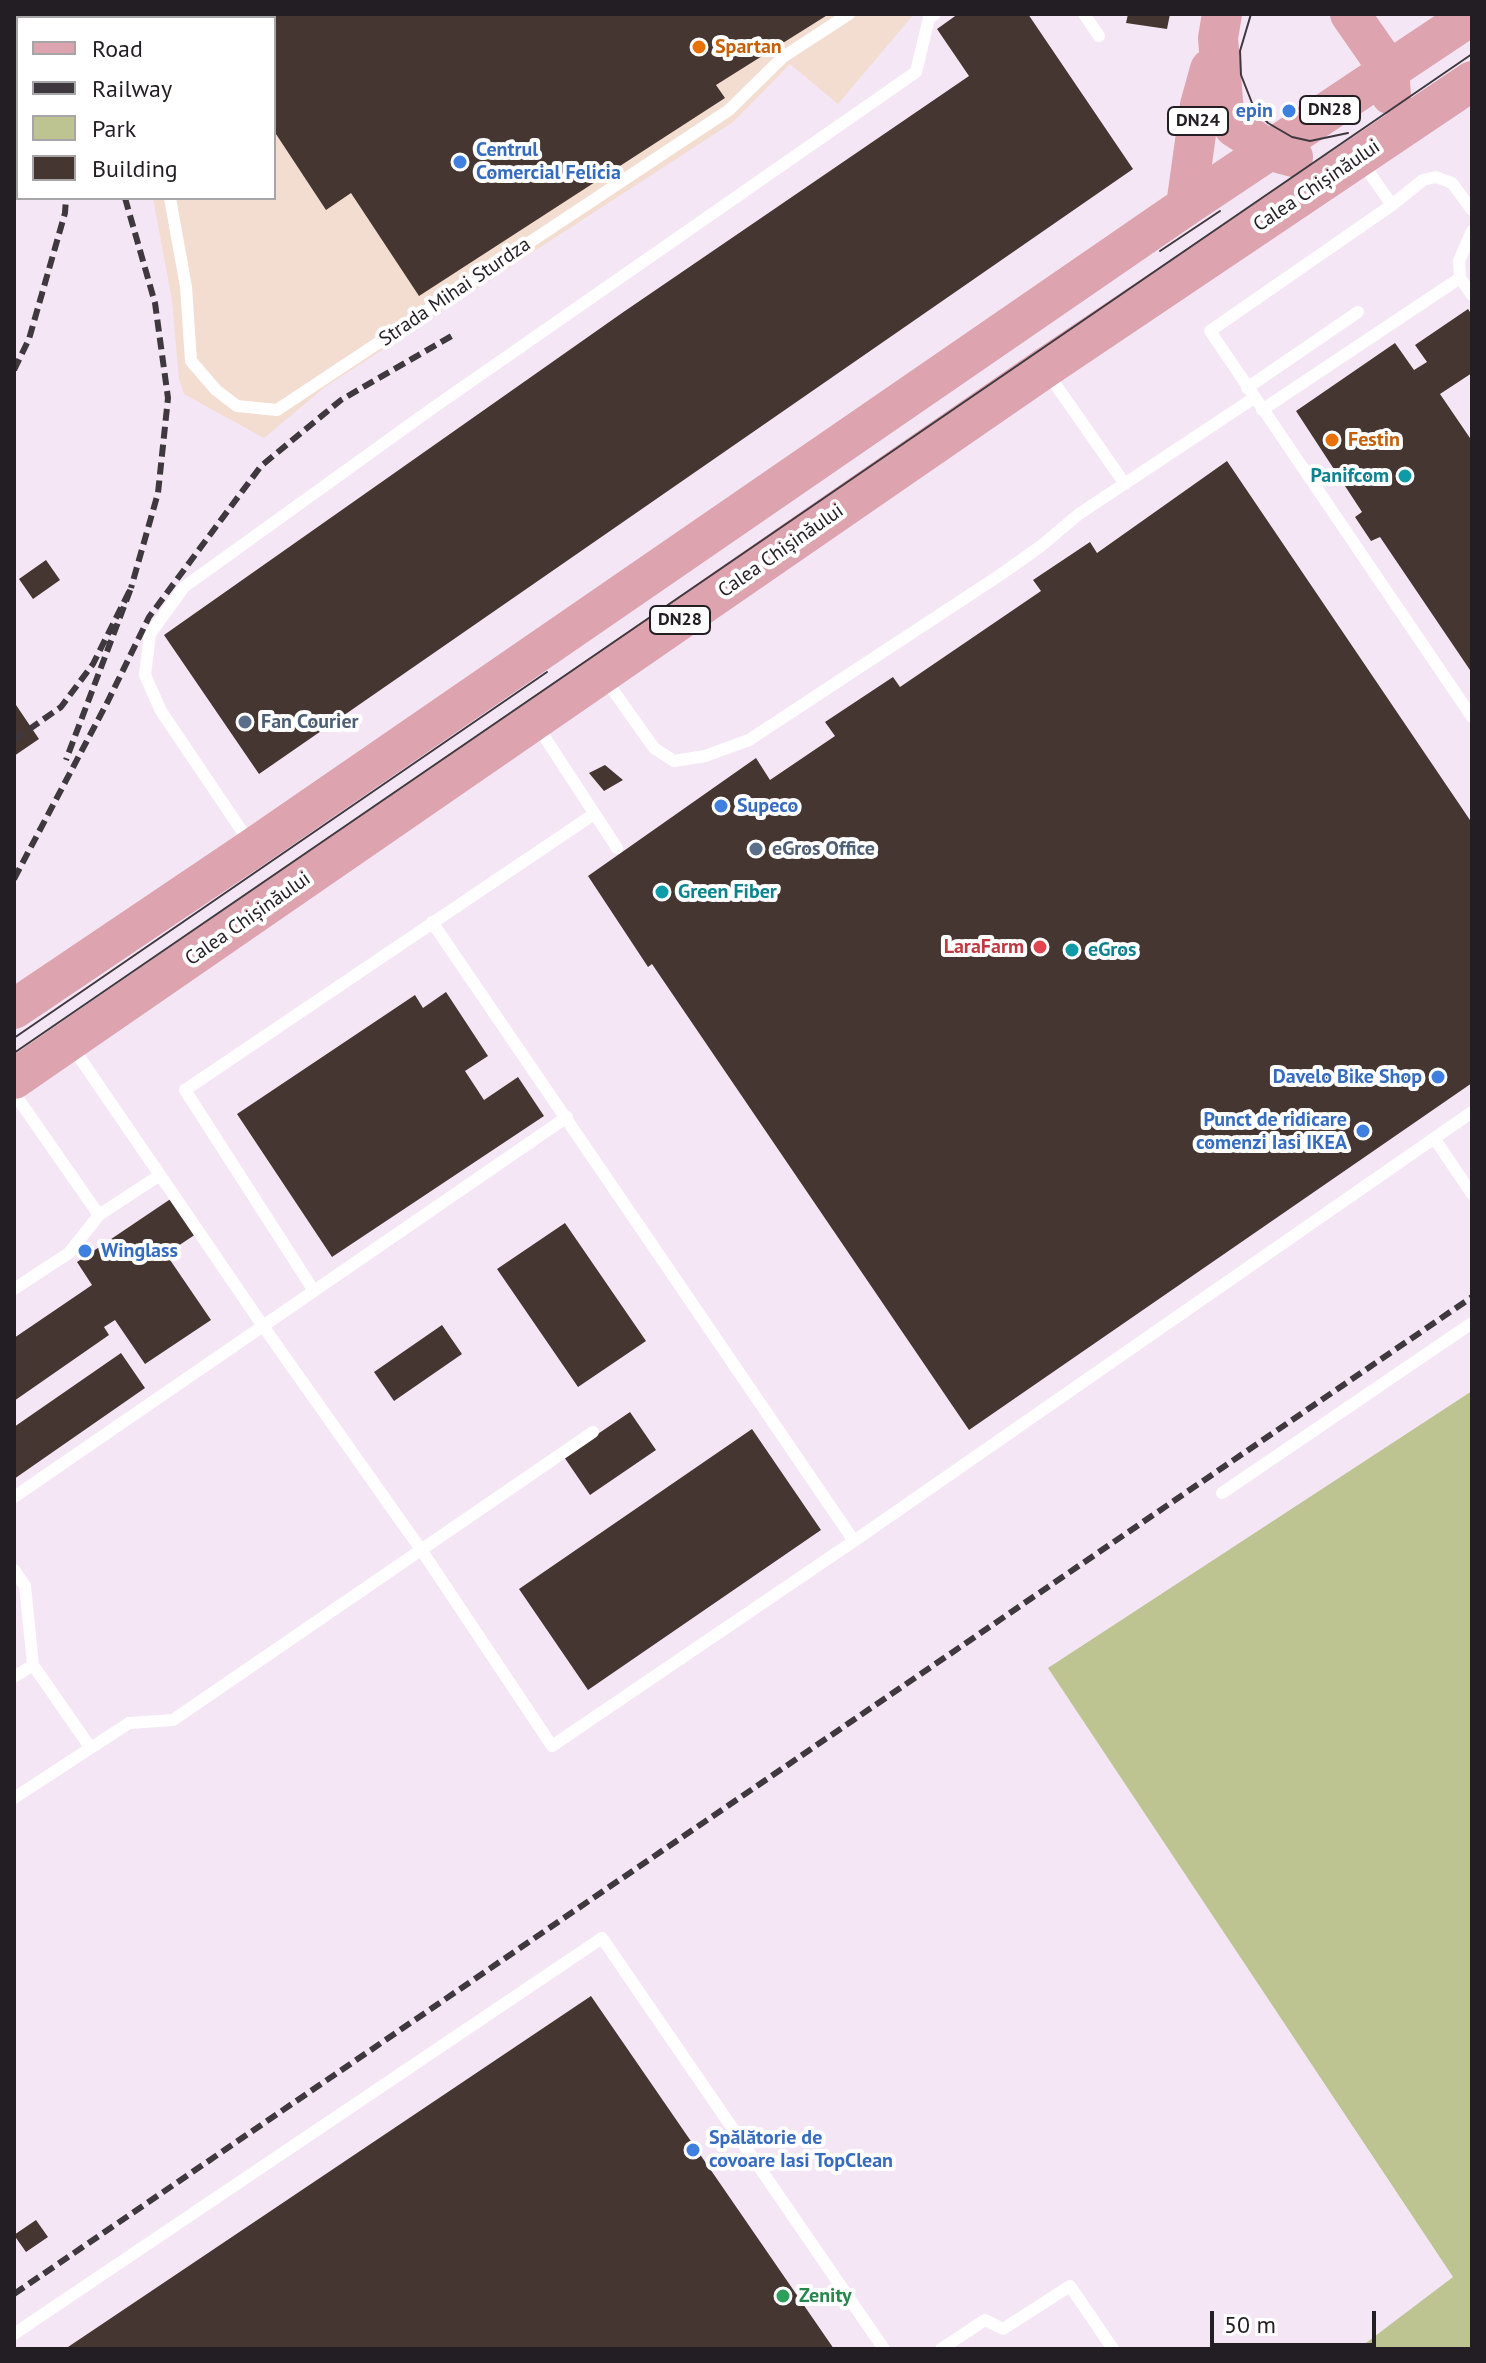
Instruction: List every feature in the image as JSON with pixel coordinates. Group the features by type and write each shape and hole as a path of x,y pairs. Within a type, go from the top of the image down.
{"main road":[{"path":"1350,14 1389,70 1389,110 1362,156"},
{"name":"DN28","path":"14,1009 1186,206 1472,15"},
{"name":"DN24","path":"1220,26 1224,113 1234,127 1271,151 1312,162 1362,156"},
{"name":"DN24","path":"1186,206 1200,105 1220,26"},
{"name":"Calea Chișinăului","path":"14,1079 1045,368 1472,81"}],"lane":[{"name":"Strada Mihai Sturdza","path":"170,200 186,287 191,361 216,390 237,406 277,410 729,110 783,57 849,14"},
{"path":"253,848 161,711 145,675 150,634 184,587 430,410 916,72 929,18 935,14"},
{"path":"1084,14 1099,36"},
{"path":"1362,156 1392,205"},
{"path":"1472,210 1452,183 1436,177 1423,180 1392,205 1210,331 1472,717"},
{"path":"1472,231 1459,261 1460,278 1472,295"},
{"path":"1262,410 1460,278"},
{"path":"602,675 654,748 674,761 705,756 749,740 1010,568 1079,514 1125,484 1358,312"},
{"path":"1045,368 1125,484"},
{"path":"534,721 617,848"},
{"path":"314,1291 185,1090 594,814"},
{"path":"432,922 854,1541"},
{"path":"69,1042 263,1326 422,1551 552,1746 854,1541 1472,1112"},
{"path":"14,1093 99,1215"},
{"path":"14,1497 567,1117"},
{"path":"1434,1138 1472,1194"},
{"path":"14,1289 69,1253 99,1215 160,1175"},
{"path":"1222,1493 1472,1323"},
{"path":"14,1798 129,1723 173,1720 593,1432"},
{"path":"14,1570 25,1586 33,1665 90,1747"},
{"path":"14,1677 33,1665"},
{"path":"14,2334 602,1938 884,2349"},
{"path":"941,2349 985,2320 1003,2329 1070,2286 1113,2349"}],"shaded area":[{"name":"Centrul Comercial Felicia","path":"914,14 838,104 790,64 733,122 325,387 264,438 184,394 179,379 172,300 153,200 276,200 276,16 107,16"}],"green space":[{"path":"1472,1391 1472,2349 1358,2349 1453,2277 1048,1668"}],"building":[{"name":"Centrul Comercial Felicia","path":"829,14 716,85 725,98 419,296 351,193 326,210 276,134 276,16 241,16"},
{"path":"958,14 1028,14 1133,169 259,774 164,635 622,313 969,76 937,29"},
{"path":"1128,14 1170,14 1167,29 1126,23"},
{"name":"Panifcom","path":"1468,309 1472,315 1472,373 1440,394 1472,441 1472,673 1380,537 1371,541 1355,517 1362,512 1296,411 1395,343 1414,370 1427,362 1415,345"},
{"name":"eGros","path":"1227,461 1472,823 1472,1083 969,1430 652,964 648,967 588,876 756,758 770,780 835,736 825,722 893,677 900,687 1041,591 1033,580 1090,542 1097,553"},
{"path":"46,560 60,580 33,599 19,579"},
{"path":"14,702 39,739 14,756"},
{"path":"605,765 623,780 604,791 589,773"},
{"path":"446,992 488,1056 465,1071 484,1100 518,1077 544,1116 332,1257 237,1114 415,995 423,1008"},
{"path":"172,1198 196,1234 166,1254 211,1320 145,1364 115,1320 104,1327 109,1335 14,1401 14,1338 92,1285 77,1262"},
{"path":"565,1223 646,1341 578,1387 497,1269"},
{"path":"442,1325 462,1354 394,1401 374,1372"},
{"path":"121,1353 145,1388 14,1479 14,1427"},
{"path":"630,1412 656,1450 590,1495 564,1457"},
{"path":"752,1429 821,1530 588,1690 519,1589"},
{"path":"591,1996 834,2349 65,2349"},
{"path":"36,2220 48,2237 26,2252 14,2235"}],"tram line":[{"path":"1251,14 1240,51 1241,75 1254,108 1268,123 1292,137 1310,141 1348,133"},
{"path":"14,1053 1472,54"},
{"path":"1160,251 1220,211"},
{"path":"14,1038 547,672"}],"railway":[{"path":"14,370 29,339 65,213 66,200"},
{"path":"126,200 155,303 168,398 158,493 131,588"},
{"path":"14,879 149,617 261,466 341,400 455,334"},
{"path":"14,740 61,707 93,664 131,588 66,760"},
{"path":"14,2294 1472,1297"}],"place":[{"name":"Spartan","path":"699,47"},
{"name":"epin","path":"1289,111"},
{"name":"Centrul Comercial Felicia","path":"460,162"},
{"name":"Festin","path":"1332,440"},
{"name":"Panifcom","path":"1405,476"},
{"name":"Fan Courier","path":"245,722"},
{"name":"Supeco","path":"721,806"},
{"name":"eGros Office","path":"756,849"},
{"name":"Green Fiber","path":"662,892"},
{"name":"LaraFarm","path":"1040,947"},
{"name":"eGros","path":"1072,950"},
{"name":"Davelo Bike Shop","path":"1438,1077"},
{"name":"Punct de ridicare comenzi Iasi IKEA","path":"1363,1131"},
{"name":"Winglass","path":"85,1251"},
{"name":"Spălătorie de covoare Iasi TopClean","path":"693,2150"},
{"name":"Zenity","path":"783,2296"}]}
